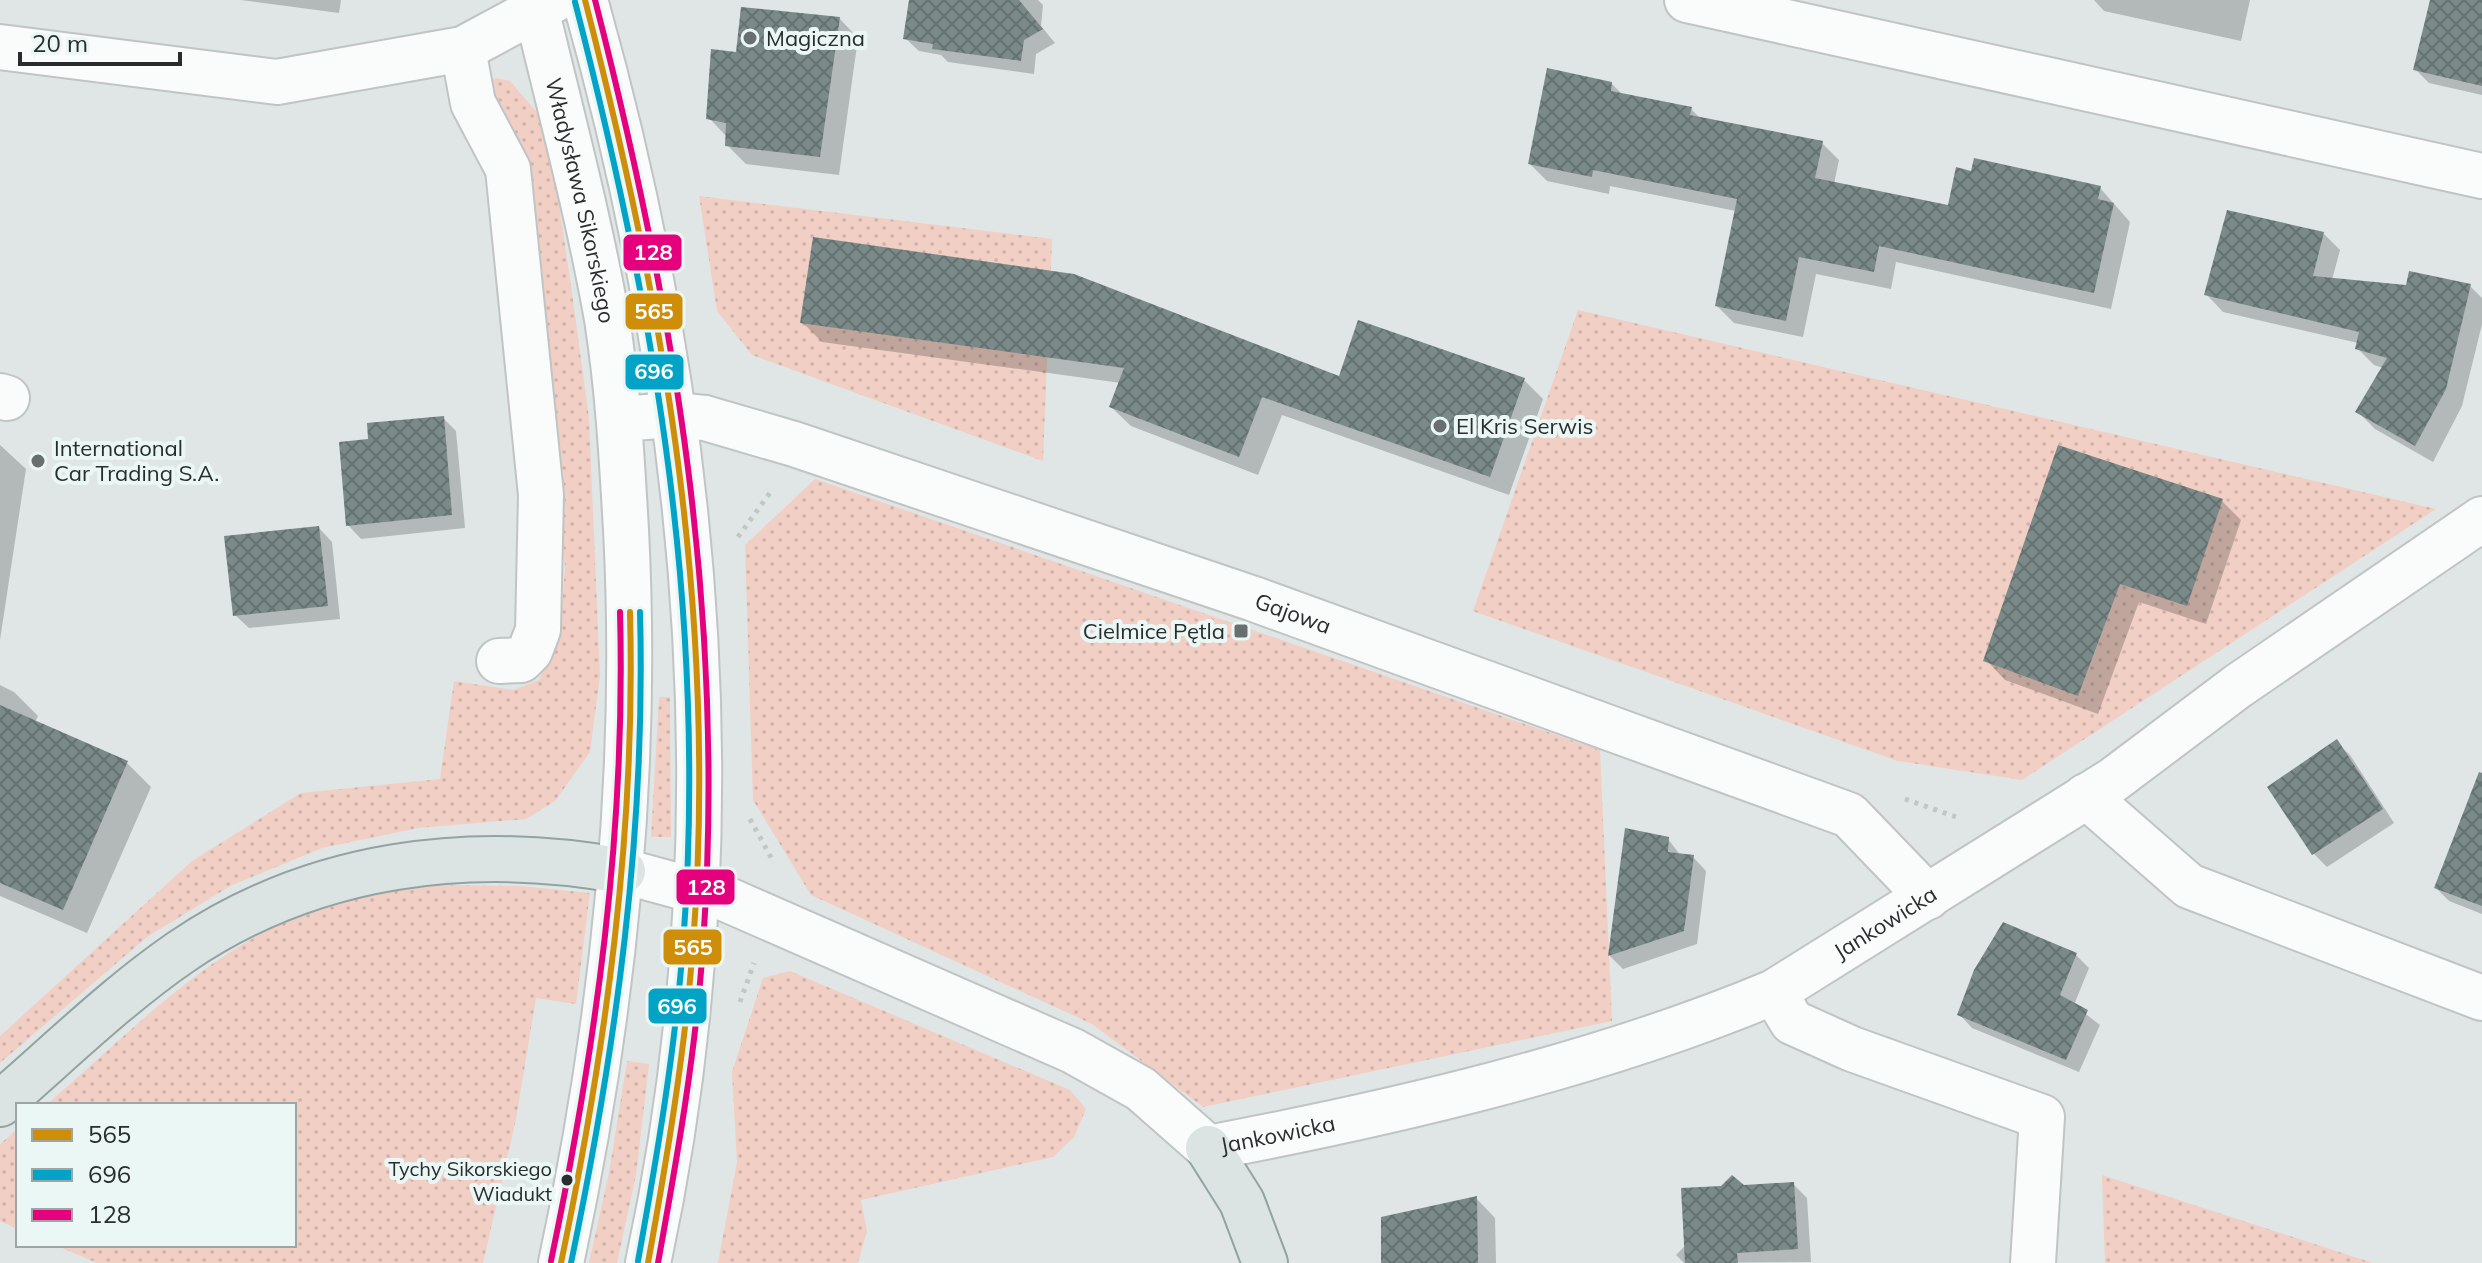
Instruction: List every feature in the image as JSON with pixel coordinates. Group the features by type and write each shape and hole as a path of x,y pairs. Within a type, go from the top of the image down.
{"main road":[{"path":"0,1104 183,951 290,895 361,873 418,861 467,857 540,858 623,871"},
{"path":"1208,1148 1242,1202 1265,1263"}],"street":[{"path":"585,0 619,120 666,354 698,627 699,889 680,1083 648,1263"},
{"path":"1687,0 2482,176"},
{"path":"0,47 277,82 463,49 542,3"},
{"name":"Władysława Sikorskiego","path":"542,3 607,320 619,419 631,618 623,871 601,1058 561,1263"},
{"path":"463,49 473,103 508,169 541,495 538,630 530,651 521,660 499,661"},
{"name":"Gajowa","path":"619,419 674,415 705,418 794,444 1254,599 1849,815 1928,897"},
{"name":"Jankowicka","path":"1208,1148 1539,1071 1714,1017 1774,992 2086,796 2482,519"},
{"path":"2086,796 2189,886 2482,998"},
{"path":"623,871 699,889 1092,1061 1167,1109 1208,1148"},
{"path":"1774,992 1792,1022 1852,1049 2042,1117 2033,1263"}],"path":[{"path":"735,1017 756,959"}],"shaded area":[{"path":"496,78 510,81 547,124 572,293 589,418 600,676 590,752 555,801 526,819 418,828 322,848 232,885 147,937 0,1063 0,1036 192,861 301,793 440,779 454,681 514,690 539,680 560,635 565,567 550,372 488,96 489,83"},
{"path":"699,196 1052,239 1043,461 752,355 717,311"},
{"path":"1578,310 2436,509 2022,780 1898,761 1473,611"},
{"path":"815,479 1600,750 1612,1021 1203,1107 1092,1024 811,895 753,800 745,545"},
{"path":"659,697 670,697 671,837 651,837"},
{"path":"438,885 521,886 590,893 576,1004 536,998 516,1119 483,1263 97,1263 60,1247 296,1247 296,1103 48,1103 175,992 244,943 323,906"},
{"path":"790,971 1070,1090 1086,1109 1074,1137 1053,1157 861,1200 867,1231 858,1263 718,1263 737,1162 732,1072 763,978"},
{"path":"627,1061 649,1064 636,1175 617,1263 589,1263 609,1173"},
{"path":"16,1131 16,1228 0,1221 0,1144"},
{"path":"2102,1175 2373,1263 2105,1263"}],"building":[{"path":"909,0 1019,0 1043,29 1024,40 1021,61 932,49 933,44 903,39"},
{"path":"2430,0 2482,0 2482,86 2413,70"},
{"path":"741,7 840,17 820,157 725,146 726,123 706,119 711,49 736,52"},
{"path":"1547,68 1612,82 1611,91 1692,107 1690,115 1823,141 1815,178 1948,205 1956,167 1971,171 1974,158 2101,186 2098,199 2114,203 2094,293 1879,246 1874,272 1799,257 1786,321 1715,306 1737,199 1593,170 1592,177 1528,164"},
{"path":"2227,210 2324,232 2313,276 2406,285 2409,271 2471,284 2446,389 2415,446 2355,412 2387,358 2355,349 2359,332 2204,295"},
{"path":"813,237 1074,274 1339,376 1358,320 1525,378 1490,477 1262,397 1239,457 1109,407 1124,368 800,323"},
{"path":"444,416 452,515 346,526 339,442 368,439 367,423"},
{"path":"2058,445 2223,499 2187,606 2120,584 2078,696 1983,661"},
{"path":"319,526 328,606 233,616 224,536"},
{"path":"0,705 128,761 63,910 0,883"},
{"path":"2337,739 2383,809 2312,855 2267,787"},
{"path":"2479,772 2482,773 2482,906 2434,888"},
{"path":"1625,828 1669,837 1668,852 1694,855 1684,931 1608,956"},
{"path":"2003,922 2077,953 2060,995 2088,1010 2066,1060 1957,1015 1974,970"},
{"path":"1732,1175 1744,1185 1794,1182 1798,1249 1737,1253 1738,1263 1685,1263 1681,1188 1721,1186"},
{"path":"1477,1196 1478,1263 1381,1263 1381,1217"}],"transit line":[{"name":"565","path":"585,0 640,234 661,351 679,468 691,586 698,704 699,824 690,985 675,1105 648,1263"},
{"name":"128","path":"595,0 624,118 671,351 688,468 700,586 707,704 708,824 700,985 685,1105 658,1263"},
{"name":"696","path":"575,2 630,236 651,352 669,469 681,587 688,705 689,824 680,985 665,1103 638,1261"},
{"name":"128","path":"551,1261 582,1100 605,939 618,776 620,612"},
{"name":"565","path":"561,1263 592,1101 615,939 628,777 630,612"},
{"name":"696","path":"571,1263 602,1101 625,939 638,777 640,612"}],"place":[{"name":"Magiczna","path":"750,38"},
{"name":"El Kris Serwis","path":"1440,426"},
{"name":"International Car Trading S.A.","path":"38,461"},
{"name":"Cielmice Pętla","path":"1241,631"},
{"name":"Tychy Sikorskiego Wiadukt","path":"567,1180"}]}
